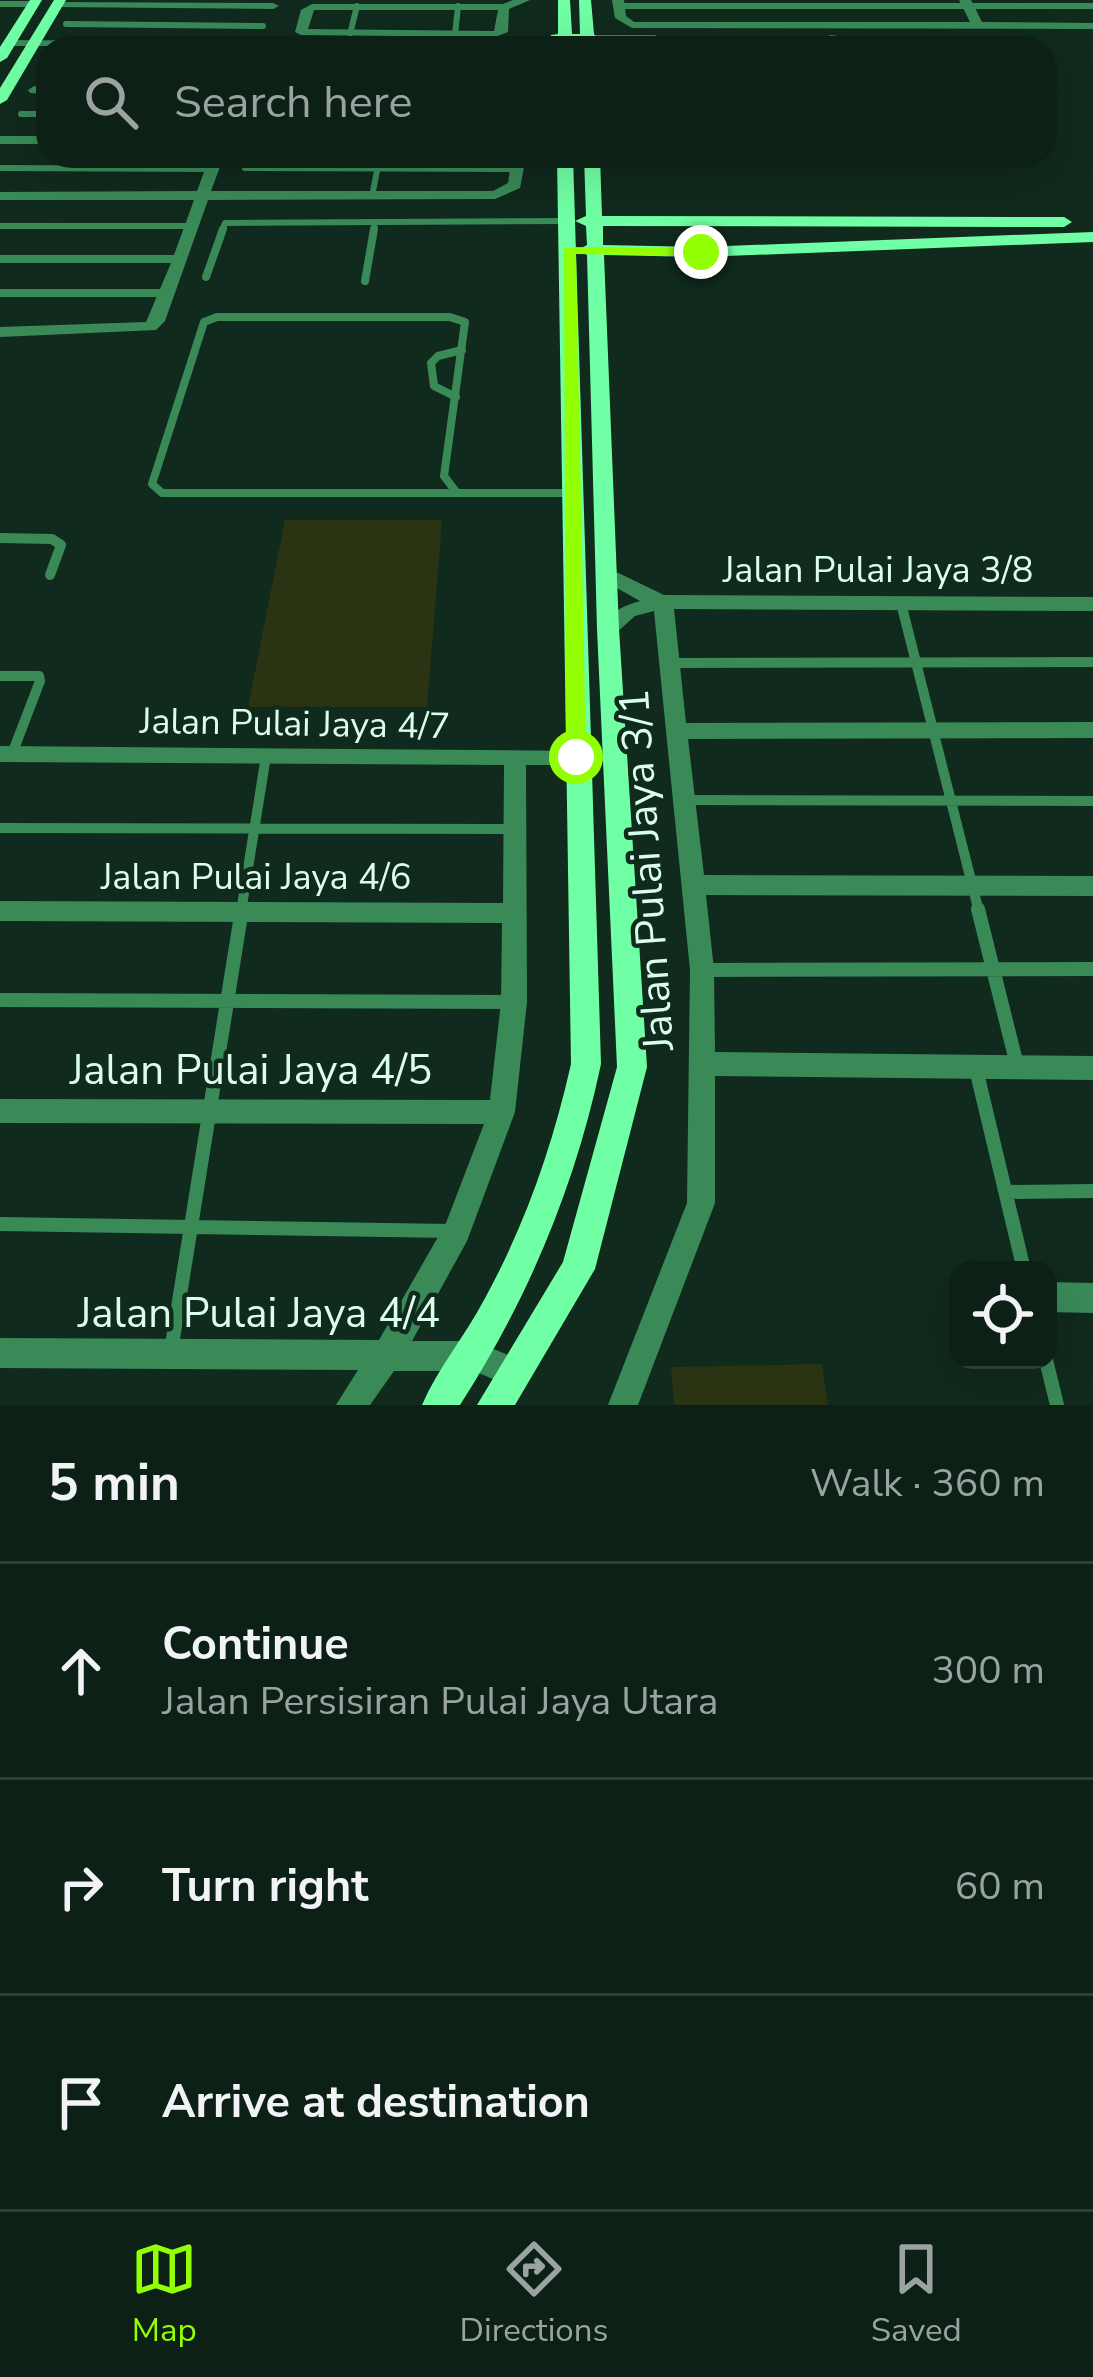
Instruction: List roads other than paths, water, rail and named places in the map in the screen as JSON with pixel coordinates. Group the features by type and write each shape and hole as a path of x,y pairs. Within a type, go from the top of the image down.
{"main road":[{"path":"564,0 565,35 570,36"},
{"path":"585,0 592,36"},
{"path":"0,58 34,2"},
{"path":"38,36 58,2"},
{"path":"0,100 36,39"},
{"path":"440,1405 474,1356 529,1253 572,1137 586,1064 566,168"},
{"path":"495,1405 578,1269 632,1066 608,629 593,168"},
{"path":"595,193 638,221"},
{"path":"569,221 1093,222"},
{"path":"687,221 671,236 677,244 701,252"},
{"path":"569,250 701,252 1093,237"},
{"path":"598,298 620,265 648,251"}],"street":[{"path":"504,7 499,34 303,34 307,10 408,3 504,7 524,0"},
{"path":"0,4 34,2"},
{"path":"58,2 274,3 260,36"},
{"path":"404,34 408,3"},
{"path":"618,3 623,22 632,26 1093,26"},
{"path":"966,3 978,26"},
{"path":"9,44 36,44"},
{"path":"0,140 36,140"},
{"path":"0,332 136,331 157,321 212,168"},
{"path":"0,196 494,195 511,189 517,168"},
{"path":"0,259 176,259"},
{"path":"606,572 640,595 663,602"},
{"path":"608,629 628,611 663,602"},
{"name":"Jalan Pulai Jaya 3/8","path":"663,602 1093,604"},
{"name":"Jalan Pulai Jaya 3/1","path":"622,1405 700,1203 702,970 697,885 663,602"},
{"path":"678,731 1093,730"},
{"name":"Jalan Pulai Jaya 4/7","path":"3,754 576,757"},
{"path":"351,1405 388,1354 457,1231 502,1112 514,1002 515,759"},
{"path":"697,885 1093,886"},
{"name":"Jalan Pulai Jaya 4/6","path":"0,911 511,914"},
{"path":"702,1064 1093,1068"},
{"name":"Jalan Pulai Jaya 4/5","path":"0,1111 502,1112"},
{"path":"1057,1298 1093,1298"},
{"name":"Jalan Pulai Jaya 4/4","path":"0,1353 474,1356 514,1373"}],"lane":[{"path":"618,3 1093,6"},
{"path":"760,3 765,26"},
{"path":"874,3 883,26"},
{"path":"350,34 357,6"},
{"path":"455,34 458,6"},
{"path":"66,24 263,26"},
{"path":"21,113 36,114"},
{"path":"0,168 36,167"},
{"path":"245,168 401,168"},
{"path":"372,196 378,169"},
{"path":"206,278 225,223 569,221"},
{"path":"365,281 375,223"},
{"path":"0,226 190,226"},
{"path":"0,292 165,293"},
{"path":"457,493 444,476 465,322 450,316 217,316 204,322 152,484 161,493 457,493 572,493"},
{"path":"456,398 434,386 431,363 438,356 462,350"},
{"path":"0,538 52,539 61,545 50,575"},
{"path":"901,603 1018,1068"},
{"path":"670,663 1093,662"},
{"path":"0,676 39,676 40,681 3,754"},
{"path":"170,1354 266,757"},
{"path":"685,800 1093,801"},
{"path":"0,828 515,829"},
{"path":"702,970 1093,969"},
{"path":"0,1000 514,1002"},
{"path":"976,1068 1022,1261"},
{"path":"1006,1192 1093,1191"},
{"path":"0,1224 457,1231"},
{"path":"1048,1369 1057,1405"}]}
